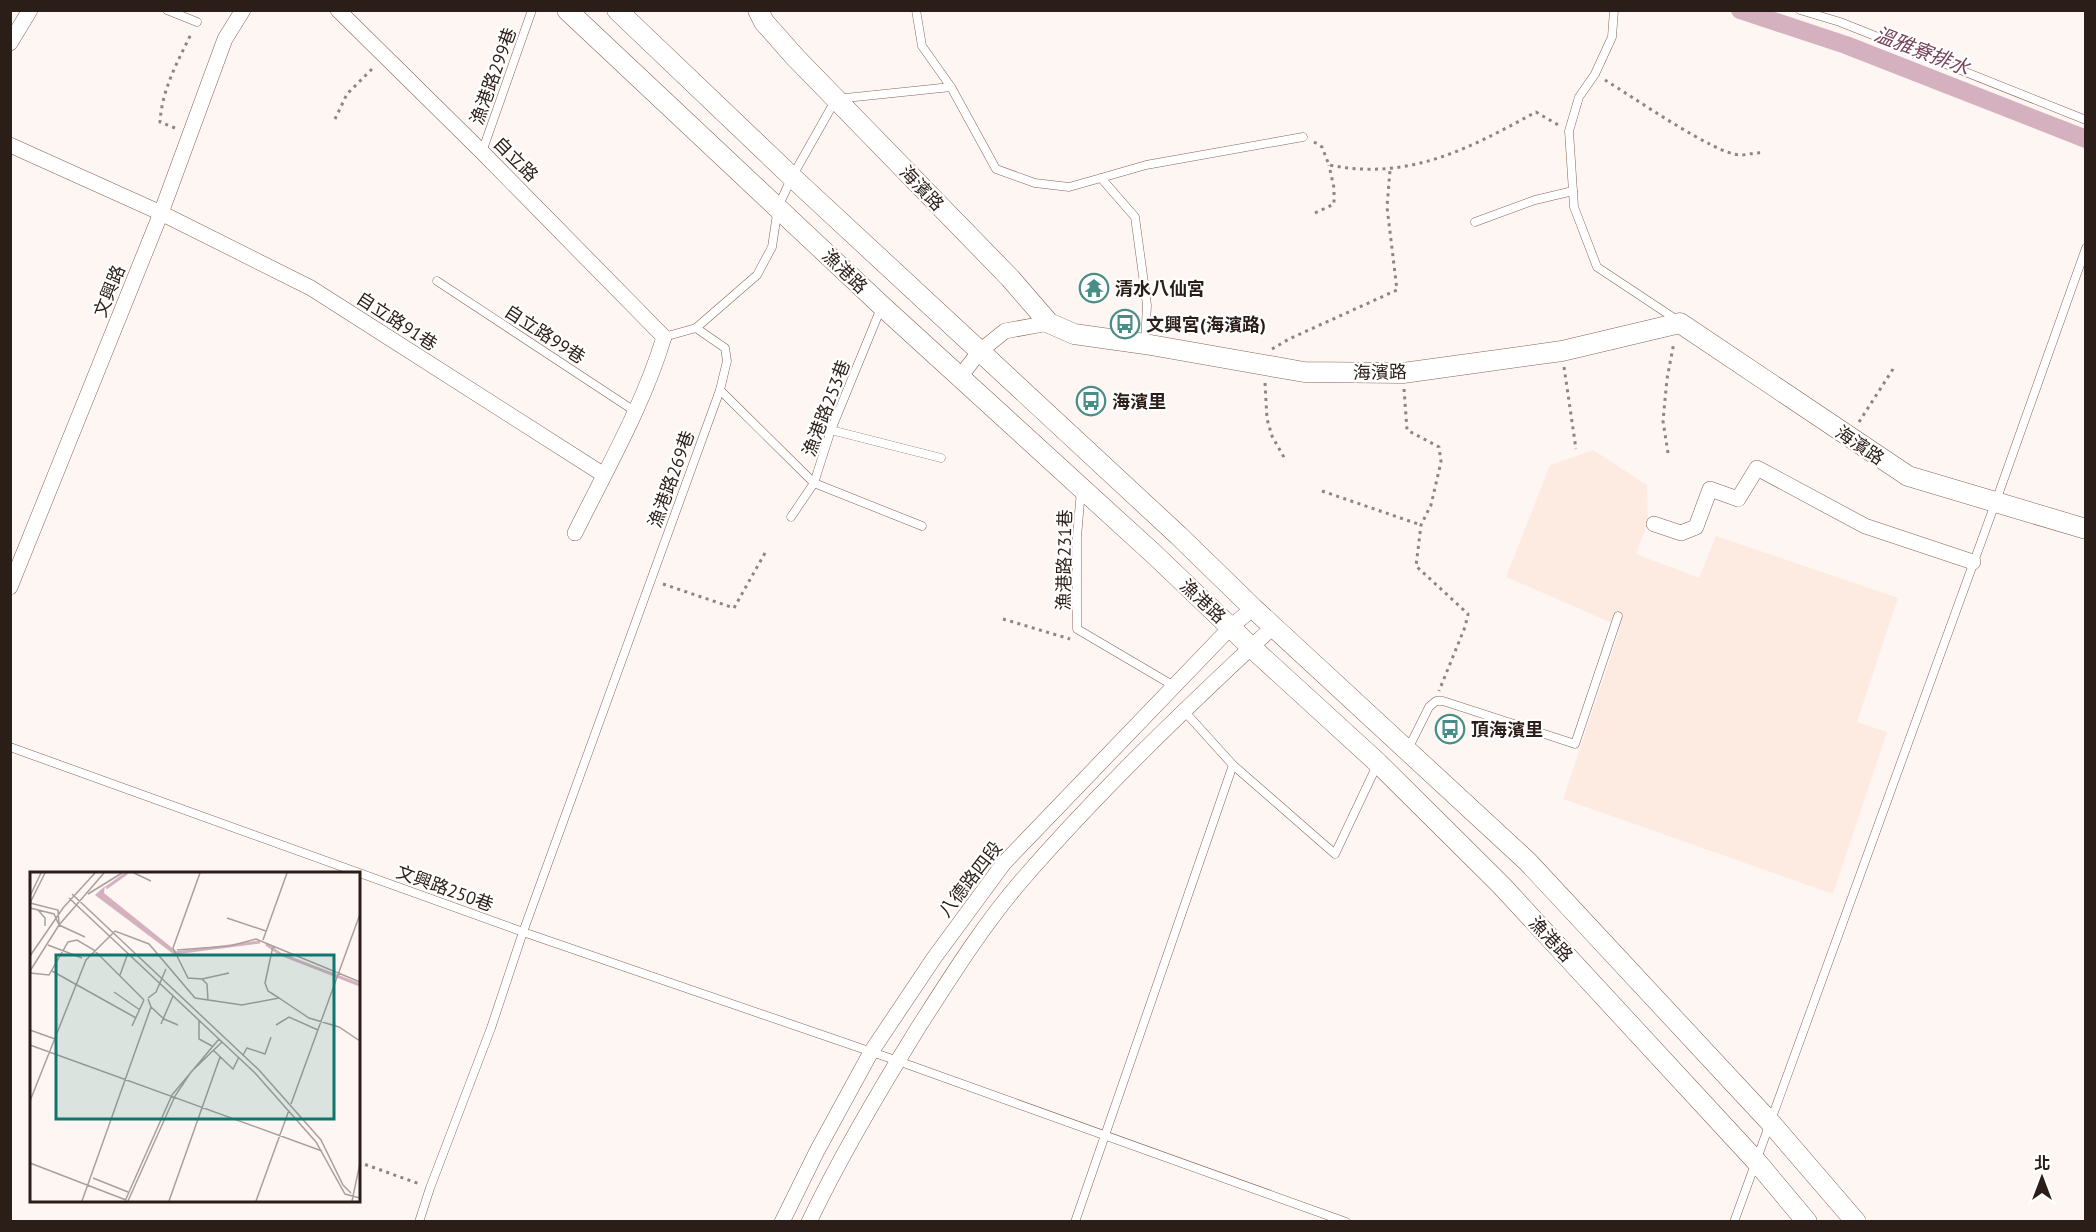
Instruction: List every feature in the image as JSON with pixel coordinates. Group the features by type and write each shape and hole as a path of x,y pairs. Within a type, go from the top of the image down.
{"street":[{"path":"10,43 30,10"},
{"name":"文興路","path":"10,587 161,213 225,39 243,10"},
{"name":"自立路","path":"338,10 664,337"},
{"name":"漁港路","path":"567,10 959,378 1378,764 1501,885 1756,1161 1807,1221"},
{"name":"漁港路","path":"617,10 1253,609 1528,862 1770,1122 1856,1221"},
{"name":"海濱路","path":"758,10 764,22 795,57 1010,278 1050,323 1074,334 1304,372 1403,373 1562,351 1680,323 1908,476 2085,529"},
{"name":"自立路91巷","path":"10,145 161,213 312,288 604,475"},
{"path":"959,378 980,351 1005,331 1050,323"},
{"path":"575,533 636,412 654,370 664,337"},
{"path":"1654,524 1681,533 1696,527 1710,489 1738,499 1758,468 1865,526 1973,562"},
{"name":"八德路四段","path":"782,1221 871,1052 1004,863 1231,627 1253,609"},
{"path":"809,1221 831,1177 898,1061 954,971 1021,881 1112,783 1274,626"},
{"path":"910,995 932,1007"}],"lane":[{"path":"167,10 197,22"},
{"name":"漁港路299巷","path":"482,152 532,10"},
{"path":"916,10 922,46 951,87 996,169 1035,183 1069,188 1146,165 1303,137"},
{"path":"1614,10 1612,37 1595,74 1579,97 1569,131 1574,207 1597,267 1680,323"},
{"path":"1800,10 1840,22 2085,120"},
{"path":"664,337 696,328 757,275 772,247 778,207 792,177 836,99 951,87"},
{"path":"1101,178 1135,217 1147,304 1145,344"},
{"path":"1475,222 1535,200 1573,191"},
{"path":"1734,1221 1996,501 2085,249"},
{"name":"自立路99巷","path":"437,281 636,412"},
{"name":"漁港路253巷","path":"790,517 814,483 831,430 882,306"},
{"name":"漁港路269巷","path":"419,1221 491,1028 523,932 720,390 727,361 724,348 696,328"},
{"path":"720,390 814,483 922,526"},
{"path":"831,430 941,458"},
{"name":"漁港路231巷","path":"1081,488 1077,537 1077,629 1174,686"},
{"path":"1407,750 1429,707 1436,701 1443,701 1575,744 1618,616"},
{"path":"1185,712 1233,765 1335,854 1378,764"},
{"name":"文興路250巷","path":"10,747 357,872"},
{"path":"1075,1221 1233,765"},
{"name":"文興路250巷","path":"360,873 898,1061 1346,1221"}],"path":[{"path":"190,134 160,122 161,106 171,73 197,22"},
{"path":"335,119 347,94 385,56"},
{"path":"1595,74 1709,144 1739,155 1753,152 1763,153"},
{"path":"1329,165 1390,170 1444,158 1536,112 1569,131"},
{"path":"1303,137 1322,147 1334,188 1334,204 1315,213"},
{"path":"1286,461 1272,436 1267,419 1258,363 1288,339 1397,290 1387,207 1390,170"},
{"path":"1668,453 1663,421 1666,379 1680,323"},
{"path":"1562,351 1576,449"},
{"path":"1849,438 1895,366"},
{"path":"1403,373 1407,430 1439,447 1441,462 1431,505 1421,525 1416,566 1468,614 1436,701"},
{"path":"1322,491 1421,525"},
{"path":"650,580 734,609 765,553"},
{"path":"1003,620 1076,641 1082,632"},
{"path":"360,1163 430,1188"}],"shaded area":[{"path":"1593,450 1647,485 1648,522 1636,554 1699,578 1716,536 1898,598 1857,722 1887,732 1833,894 1563,799 1621,627 1506,577 1550,465"}],"waterway":[{"name":"溫雅寮排水","path":"1740,10 1846,45 2086,139"}],"place":[{"name":"清水八仙宮","path":"1094,288"},
{"name":"文興宮(海濱路)","path":"1125,324"},
{"name":"海濱里","path":"1091,401"},
{"name":"頂海濱里","path":"1450,729"}]}
